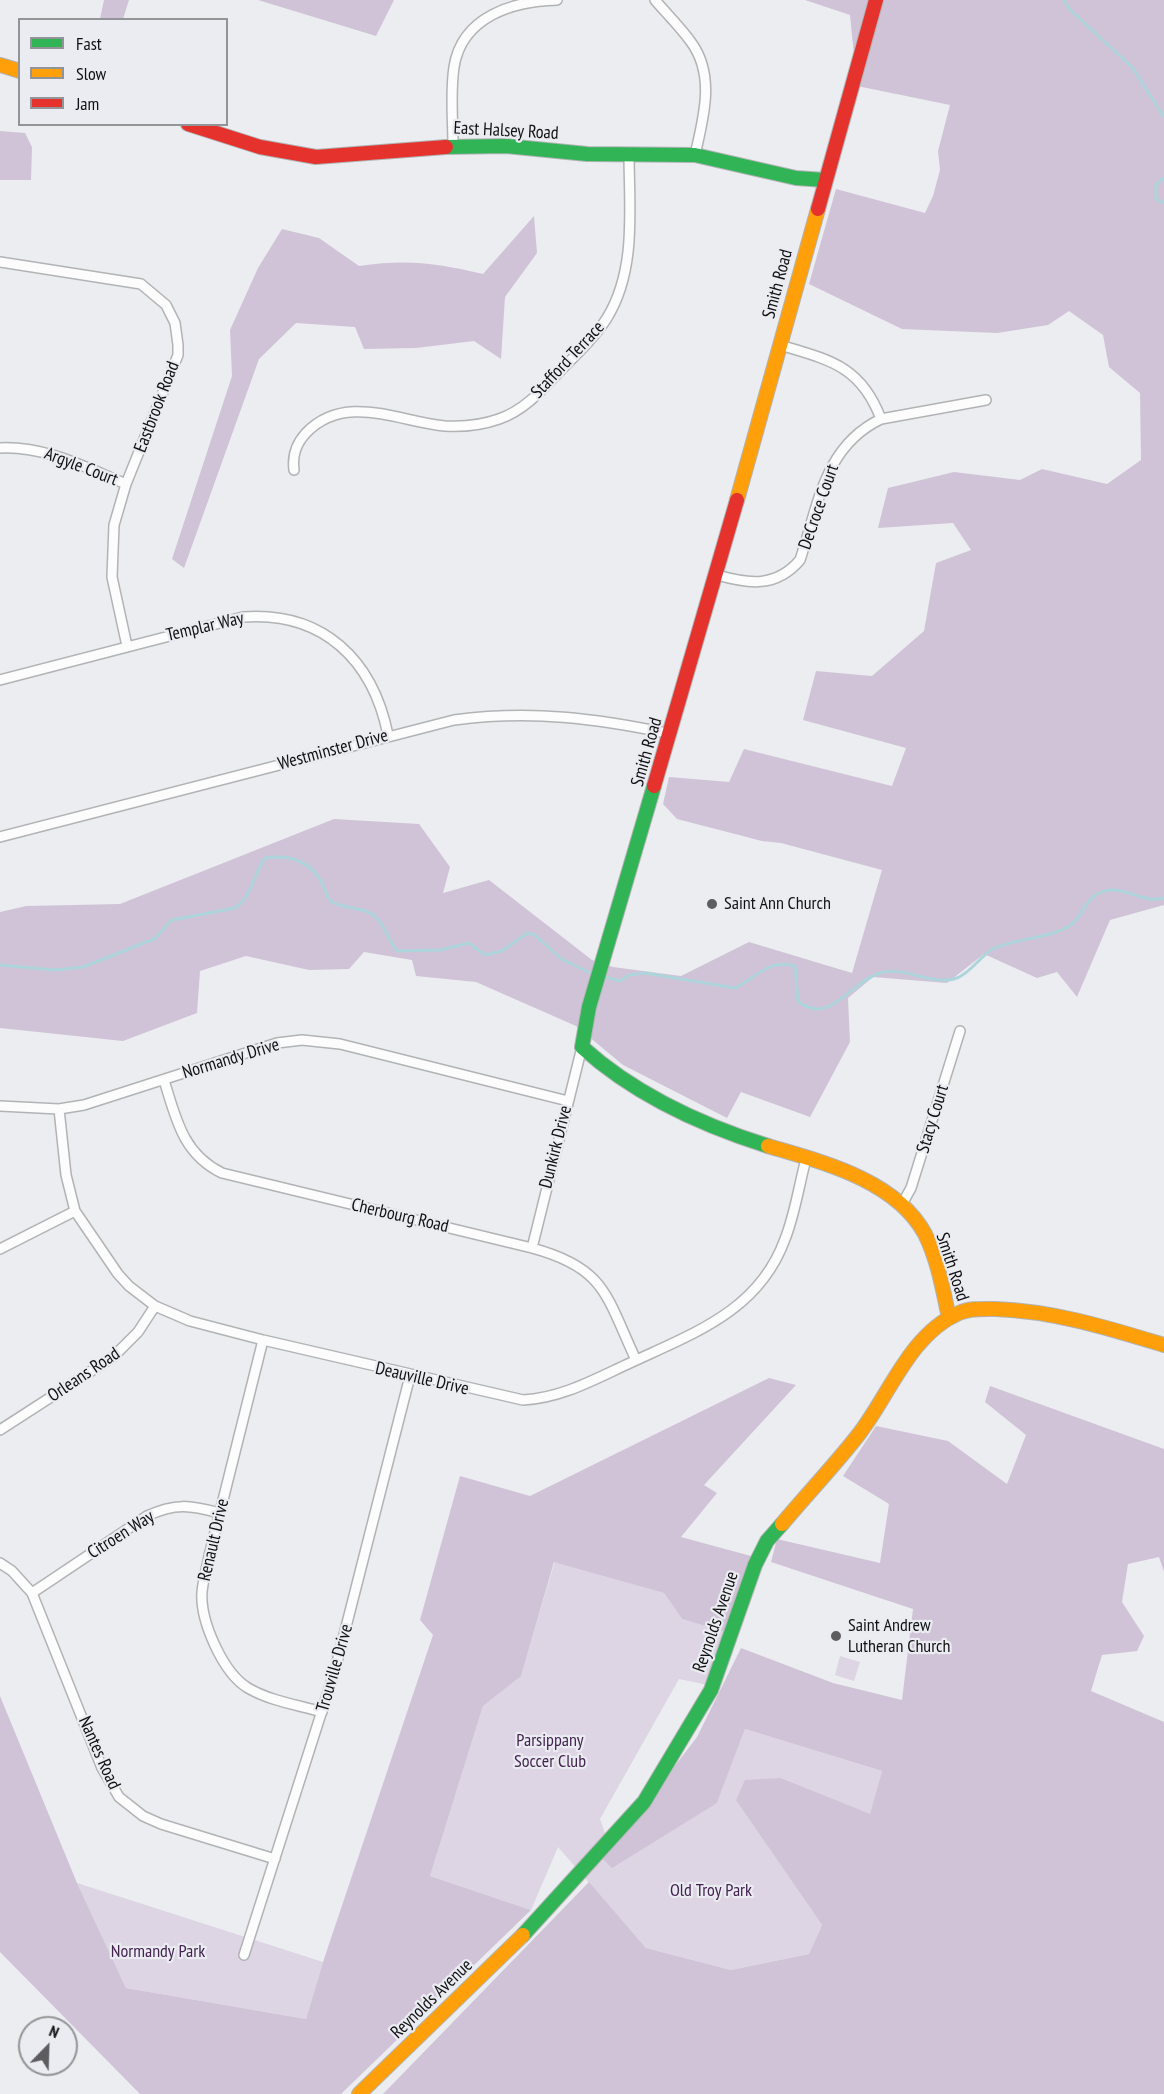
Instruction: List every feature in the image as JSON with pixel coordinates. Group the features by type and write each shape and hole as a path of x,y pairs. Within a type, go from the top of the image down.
{"street":[{"path":"453,146 454,64 461,46 485,17 505,8 557,0"},
{"path":"655,0 693,44 705,80 705,107 695,155"},
{"name":"Smith Road","path":"876,0 717,575 596,985 582,1047 602,1067 709,1124 865,1182 901,1206 924,1235 950,1318"},
{"path":"0,65 18,70"},
{"name":"East Halsey Road","path":"194,126 260,147 316,157 453,146 506,146 587,154 695,155 796,178 825,180"},
{"name":"Stafford Terrace","path":"294,470 294,452 300,440 314,427 338,415 376,412 442,426 471,425 501,418 518,410 538,394 598,330 620,291 628,252 629,153"},
{"name":"Eastbrook Road","path":"0,262 131,281 147,287 172,315 178,335 178,355 126,484 114,525 111,564 117,609 127,646"},
{"path":"780,345 843,367 860,382 875,404 881,419"},
{"name":"DeCroce Court","path":"717,575 743,583 764,583 779,579 792,570 800,560 828,471 841,451 855,436 881,419 986,400"},
{"name":"Argyle Court","path":"0,448 21,447 52,454 126,484"},
{"name":"Templar Way","path":"0,680 243,617 269,616 301,624 335,642 355,659 376,692 388,735"},
{"name":"Westminster Drive","path":"0,837 388,735 454,720 522,713 584,717 671,734"},
{"name":"Stacy Court","path":"901,1206 911,1188 960,1031"},
{"name":"Normandy Drive","path":"0,1106 59,1109 104,1100 276,1043 315,1040 340,1044 568,1101"},
{"name":"Dunkirk Drive","path":"532,1248 582,1047"},
{"name":"Cherbourg Road","path":"164,1080 183,1139 200,1160 222,1173 532,1248 573,1262 595,1279 636,1360"},
{"name":"Deauville Drive","path":"59,1109 66,1175 75,1211 118,1274 155,1306 190,1321 507,1399 536,1400 566,1393 718,1321 759,1286 771,1270 786,1237 806,1159"},
{"path":"0,1249 75,1211"},
{"name":"Orleans Road","path":"0,1430 113,1357 138,1332 155,1306"},
{"name":"Reynolds Avenue","path":"359,2094 539,1920 644,1802 711,1690 725,1656 755,1565 766,1541 860,1433 923,1339 950,1318 977,1309 1058,1314 1164,1345"},
{"name":"Renault Drive","path":"263,1340 219,1513 202,1591 206,1622 222,1660 236,1679 258,1693 322,1712"},
{"name":"Trouville Drive","path":"244,1955 349,1622 410,1376"},
{"name":"Citroen Way","path":"32,1593 147,1516 162,1509 175,1506 197,1507 219,1513"},
{"name":"Nantes Road","path":"0,1563 12,1571 32,1593 102,1768 119,1797 143,1816 161,1824 275,1859"}],"green space":[{"name":"Parsippany Soccer Club","path":"555,1561 664,1593 682,1619 728,1633 708,1685 679,1679 600,1819 609,1845 603,1859 717,1803 745,1729 882,1771 870,1815 781,1778 736,1799 822,1925 809,1954 731,1970 646,1948 558,1847 531,1910 430,1876 483,1706 521,1675"},
{"path":"840,1656 860,1662 854,1681 835,1675"},
{"name":"Normandy Park","path":"77,1883 323,1962 306,2019 126,1988"}],"shaded area":[{"path":"104,0 129,0 123,18 100,18"},
{"path":"258,0 394,0 376,36"},
{"path":"805,0 1164,0 1164,905 1110,920 1077,997 1057,972 1037,978 984,954 947,983 873,977 848,998 850,1042 810,1117 741,1092 727,1118 623,1065 576,1026 476,982 416,976 412,960 364,952 349,969 309,970 246,956 200,971 197,1013 123,1041 0,1028 0,912 26,906 120,904 334,819 419,824 450,867 443,893 489,880 592,960 613,967 681,976 749,942 852,973 882,870 781,843 762,841 677,819 663,804 669,777 729,782 744,749 892,786 906,748 803,720 816,671 872,676 924,631 936,563 971,550 953,523 878,528 888,488 954,472 1020,480 1042,469 1107,484 1141,460 1140,393 1109,367 1103,335 1069,311 1048,325 997,333 902,329 809,284 836,189 925,213 933,196 940,170 938,151 950,105 857,86 850,15"},
{"path":"0,131 25,133 32,147 31,180 0,180"},
{"path":"534,216 537,253 505,297 501,359 474,341 416,348 364,349 355,327 296,323 259,359 184,568 172,559 232,376 230,330 258,268 282,229 319,238 359,266 421,263 483,274"},
{"path":"769,1378 796,1385 704,1485 717,1493 681,1537 751,1556 728,1633 682,1619 664,1593 554,1562 521,1676 483,1706 430,1876 531,1910 341,2094 140,2094 78,2031 78,2016 63,2016 0,1952 0,1696 77,1883 126,1988 306,2019 433,1635 420,1620 460,1476 530,1496"},
{"path":"990,1386 1164,1449 1164,1572 1159,1557 1128,1564 1122,1602 1144,1636 1137,1651 1102,1655 1091,1691 1164,1722 1164,2094 383,2094 589,1882 646,1948 731,1970 809,1954 822,1925 736,1800 745,1780 781,1778 870,1814 882,1771 745,1729 717,1803 612,1868 603,1859 697,1737 741,1648 833,1683 902,1700 913,1609 771,1562 777,1539 880,1563 889,1504 843,1476 876,1426 948,1441 1007,1484 1026,1435 985,1402"}],"waterway":[{"path":"1064,0 1070,10 1132,67 1164,117"},
{"path":"1164,178 1156,185 1156,199 1164,203"},
{"path":"0,965 54,970 83,967 154,939 172,920 235,908 249,892 265,858 283,857 299,861 313,870 331,901 375,916 397,951 440,950 469,943 485,955 502,951 527,933 535,935 561,959 593,974"},
{"path":"602,976 620,981 629,975 645,973 735,988 763,970 786,964 795,966 798,1001 809,1008 820,1009 830,1006 869,978 880,973 899,972 938,980 962,976 993,949 1064,929 1075,921 1091,899 1108,890 1148,899 1164,898"}],"traffic: fast":[{"path":"446,147 506,146 587,154 695,155 796,178 825,180"},
{"path":"654,786 589,1007 582,1047 624,1080 670,1107 743,1138 768,1146"},
{"path":"523,1935 644,1802 711,1690 755,1565 767,1541 782,1524"}],"traffic: slow":[{"path":"0,65 18,70"},
{"path":"737,500 818,209"},
{"path":"768,1146 856,1176 896,1200 912,1215 930,1244 940,1275 949,1318"},
{"path":"782,1524 859,1434 914,1350 942,1323 963,1311 986,1309 1038,1313 1101,1327 1164,1345"},
{"path":"359,2094 523,1935"}],"traffic: jam":[{"path":"818,209 876,0"},
{"path":"194,126 260,147 316,157 446,147"},
{"path":"654,786 737,500"}],"place":[{"name":"Saint Ann Church","path":"712,904"},
{"name":"Saint Andrew Lutheran Church","path":"836,1636"}],"park label":[{"name":"Old Troy Park","path":"711,1891"}]}
